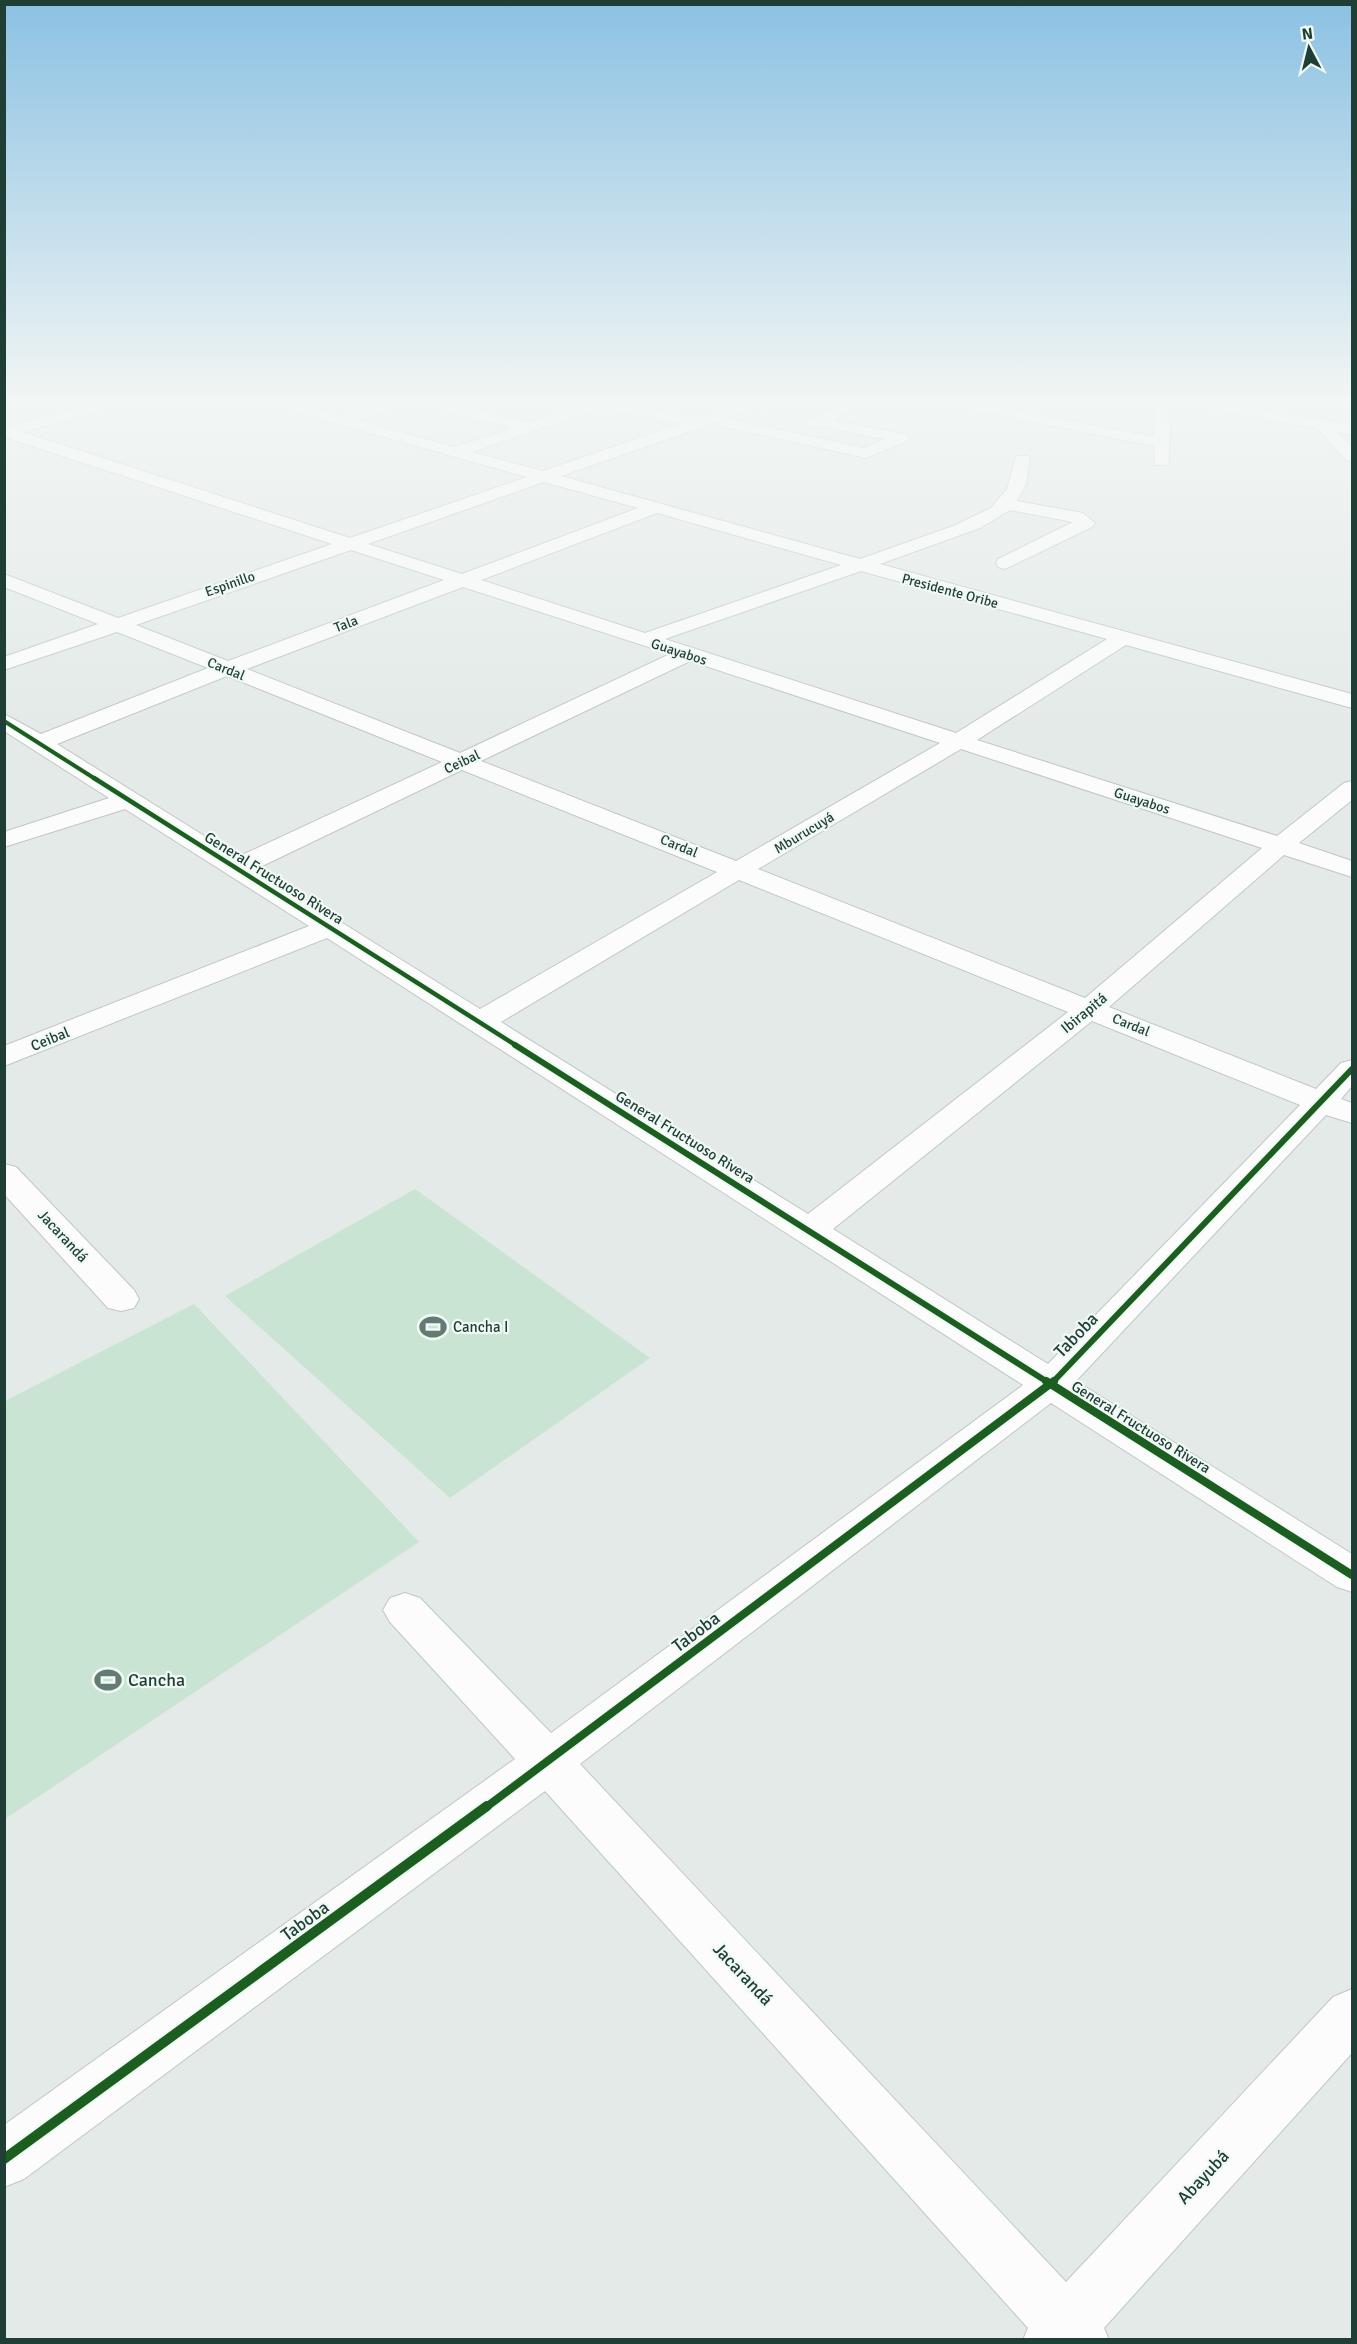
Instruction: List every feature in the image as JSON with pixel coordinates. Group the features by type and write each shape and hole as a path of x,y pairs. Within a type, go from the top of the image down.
{"street":[{"name":"Guayabos","path":"244,510 1353,869"},
{"name":"Espinillo","path":"4,664 445,510"},
{"name":"Tala","path":"39,743 226,669 649,510"},
{"name":"Presidente Oribe","path":"663,510 1353,701"},
{"path":"644,640 720,611 952,533 996,510"},
{"path":"1005,562 1086,523 1077,517 1041,510"},
{"name":"Cardal","path":"10,587 117,624 1337,1108"},
{"name":"Mburucuyá","path":"481,1021 957,742 1123,638"},
{"name":"Ceibal","path":"236,868 687,654"},
{"name":"General Fructuoso Rivera","path":"4,721 1353,1575"},
{"name":"Ibirapitá","path":"810,1230 1090,1009 1280,846 1353,788"},
{"path":"4,840 127,800"},
{"name":"Ceibal","path":"4,1057 329,928"},
{"name":"Taboba","path":"4,2159 548,1762 1051,1384 1337,1108 1353,1069"},
{"name":"Jacarandá","path":"4,1174 121,1299"},
{"name":"Jacarandá","path":"405,1610 548,1762 1066,2335"},
{"name":"Abayubá","path":"1066,2335 1353,2015"}],"green space":[{"name":"Cancha I","path":"415,1189 650,1358 450,1498 225,1296"},
{"name":"Cancha","path":"194,1304 419,1542 5,1819 5,1401"}],"cycle path":[{"path":"4,721 1352,1575"},
{"path":"4,2159 548,1762 1051,1384 1352,1069"}],"place":[{"name":"Cancha I","path":"433,1327"},
{"name":"Cancha","path":"108,1680"}]}
